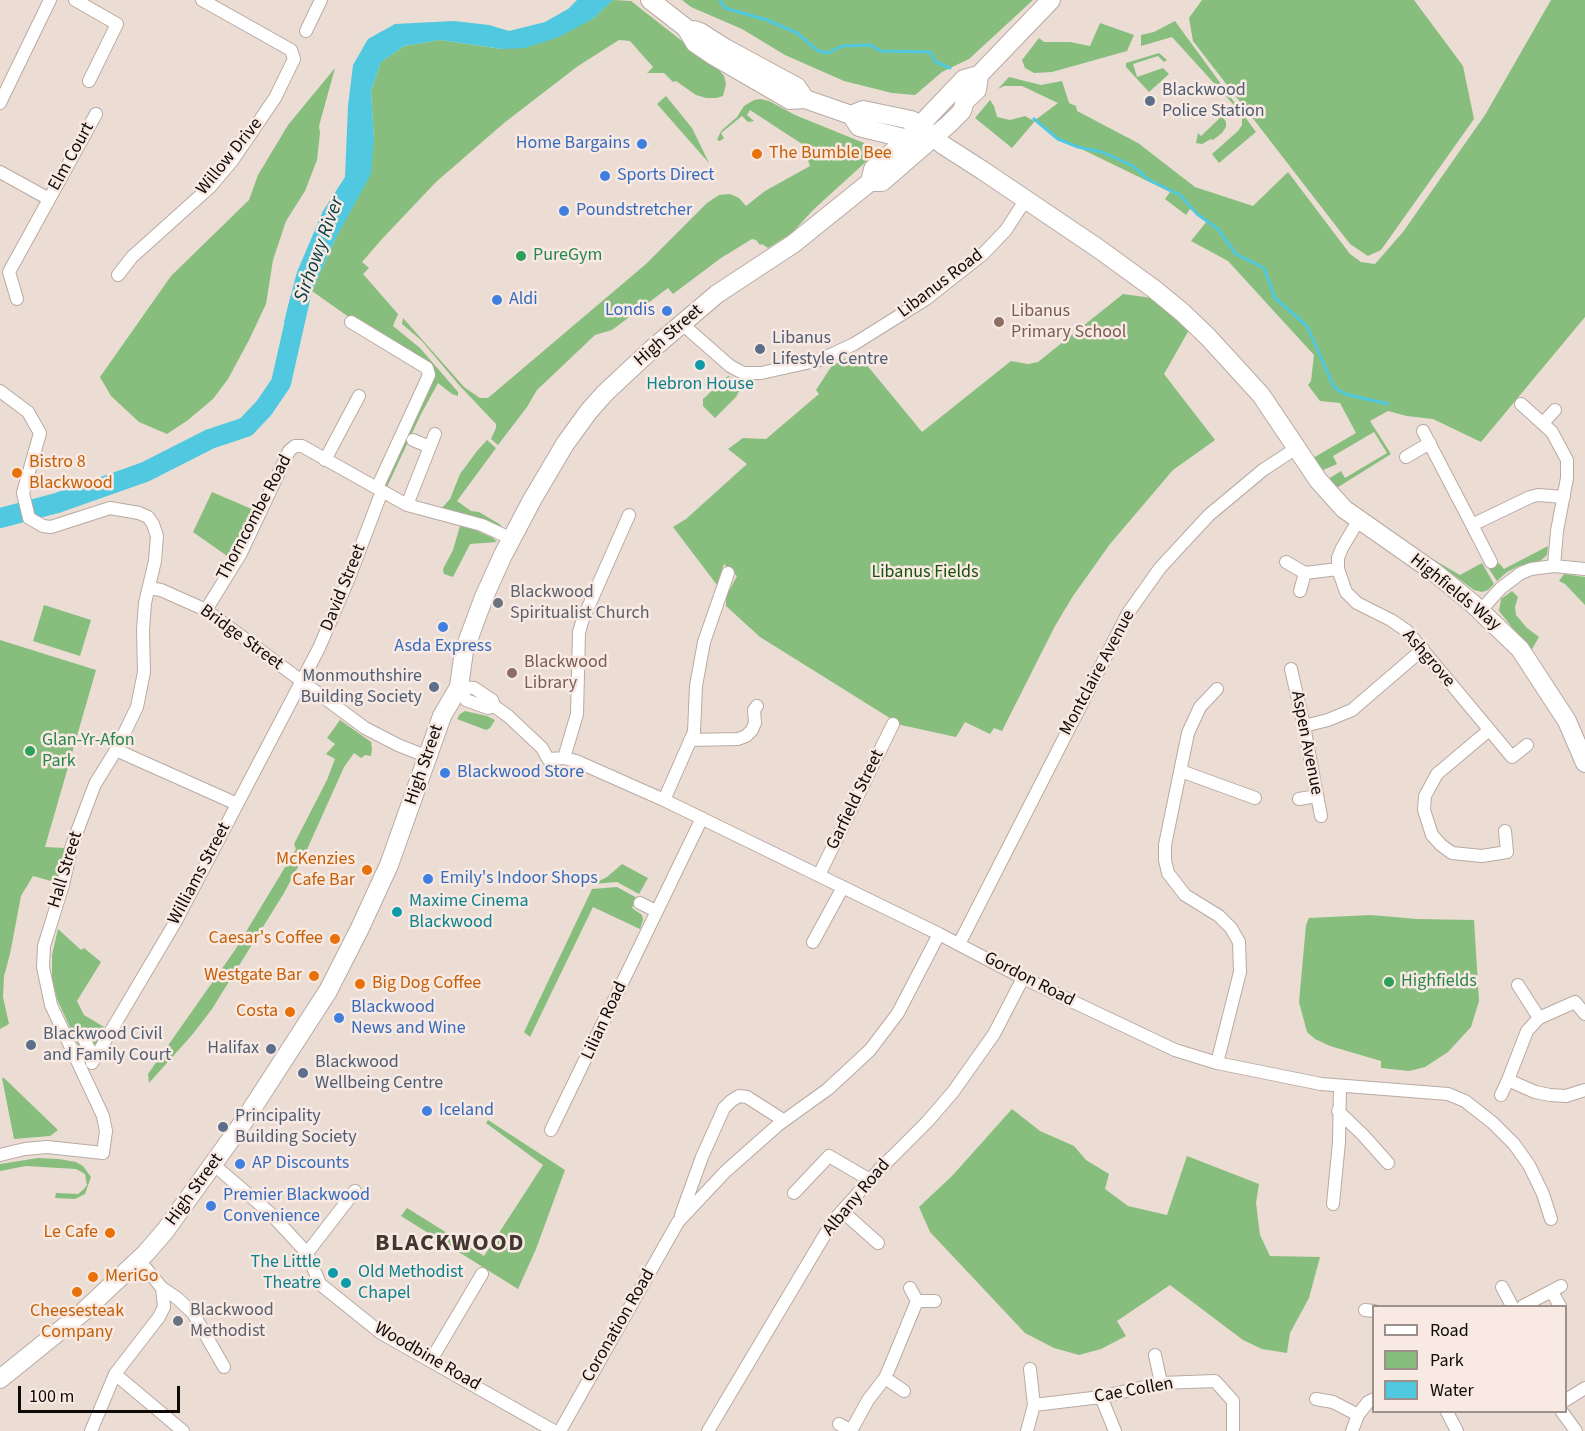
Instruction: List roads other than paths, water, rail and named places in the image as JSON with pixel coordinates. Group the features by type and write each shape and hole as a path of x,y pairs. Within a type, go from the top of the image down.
{"main road":[{"path":"650,0 686,28 700,32 724,48 797,87 806,99 857,122 876,145 878,156 874,174"},
{"path":"924,136 964,79 979,75 1051,0"},
{"path":"924,136 955,102 965,101 976,90 979,75"},
{"path":"857,122 863,110 911,120 924,136 1026,199"},
{"name":"High Street","path":"0,1378 83,1312 139,1260 165,1231 213,1165 297,1039 345,960 389,865 442,716 459,687 462,660 471,629 493,576 565,444 589,411 605,393 681,323 717,294 793,244 874,174 882,182 924,136"},
{"name":"Highfields Way","path":"1026,199 1154,289 1208,337 1261,395 1296,449 1330,495 1358,521 1434,572 1481,610 1520,649 1567,721 1585,763"}],"street":[{"path":"0,103 50,0"},
{"path":"75,0 117,24 89,81"},
{"name":"Willow Drive","path":"118,275 132,257 210,187 232,161 275,98 294,59 291,50 202,0"},
{"path":"306,31 321,0"},
{"name":"Elm Court","path":"17,299 9,272 96,114"},
{"name":"Elm Court","path":"0,172 49,199"},
{"name":"Libanus Road","path":"681,323 728,364 743,373 761,373 820,360 854,344 926,299 983,254 1006,230 1026,199"},
{"name":"David Street","path":"301,682 327,632 379,490 429,375 428,369 351,322"},
{"path":"0,391 28,412 40,433 23,493 29,518 43,526 51,527 110,508 139,513 148,517 157,536 155,561 149,588"},
{"path":"325,460 359,396"},
{"path":"1521,404 1552,432 1567,460 1567,478 1557,531 1554,566"},
{"path":"1543,423 1555,410"},
{"path":"1423,431 1491,562"},
{"path":"407,506 435,434"},
{"path":"413,440 430,447"},
{"path":"1406,457 1430,443"},
{"name":"Thorncombe Road","path":"206,610 250,536 289,451 295,446 302,446 407,506 482,525 512,539"},
{"name":"Montclaire Avenue","path":"959,944 1128,613 1160,568 1209,515 1263,470 1296,449"},
{"path":"1472,525 1530,497 1538,495 1564,497"},
{"path":"564,758 577,714 578,651 581,625 629,515"},
{"path":"1286,562 1305,573 1338,569 1342,548 1358,521"},
{"path":"1481,610 1501,588 1521,573 1531,569 1554,566 1585,569"},
{"name":"Ashgrove","path":"1338,569 1341,582 1351,599 1391,620 1407,632 1512,757 1527,745"},
{"path":"664,800 694,732 696,686 704,642 728,573"},
{"path":"1300,591 1305,573"},
{"name":"Bridge Street","path":"149,588 161,590 206,610 365,728 398,746 428,757"},
{"name":"Hall Street","path":"0,1155 46,1147 103,1153 106,1131 103,1116 51,1005 43,967 44,946 63,885 72,845 95,784 116,750 137,707 144,672 143,630 145,603 149,588"},
{"path":"1304,726 1328,720 1352,710 1423,650"},
{"name":"Aspen Avenue","path":"1291,669 1321,816"},
{"name":"Williams Street","path":"84,1039 94,1059 178,918 301,682"},
{"path":"1295,686 1308,682"},
{"name":"Gordon Road","path":"459,687 466,700 488,708 494,706 508,716 542,748 548,759 564,758 576,761 664,800 939,934 1023,978 1175,1050 1217,1063 1314,1083 1448,1094 1466,1101 1493,1123 1519,1151 1534,1174 1551,1219"},
{"path":"1217,689 1200,707 1188,733 1165,845 1168,873 1185,895 1219,916 1231,928 1239,942 1240,972 1217,1063"},
{"path":"690,740 738,739 746,736 755,723 754,710 757,706"},
{"name":"Garfield Street","path":"819,875 892,724"},
{"path":"1488,731 1437,774 1425,796 1424,810 1432,835 1452,853 1467,856 1513,853 1505,831"},
{"path":"116,750 237,804"},
{"path":"1181,771 1255,798"},
{"path":"1299,799 1317,796"},
{"name":"Lilian Road","path":"551,1130 702,818"},
{"path":"813,942 843,887"},
{"path":"640,903 656,911"},
{"name":"Coronation Road","path":"678,1221 726,1171 783,1120 828,1089 870,1050 898,1013 939,934"},
{"name":"Albany Road","path":"708,1431 833,1221 927,1122 971,1068 994,1034 1023,978"},
{"path":"1518,985 1539,1018"},
{"path":"1501,1095 1527,1030 1539,1018 1575,1002 1585,1014"},
{"path":"1508,1080 1535,1092 1550,1095 1566,1096 1585,1090"},
{"path":"1333,1204 1339,1142 1340,1086"},
{"name":"Coronation Road","path":"560,1431 678,1221 702,1157 724,1108 739,1096 747,1096 783,1120"},
{"path":"1338,1111 1388,1163"},
{"path":"794,1193 829,1156 870,1180"},
{"name":"Woodbine Road","path":"213,1165 254,1199 307,1253 320,1284 381,1333 554,1431"},
{"path":"307,1253 355,1191"},
{"path":"842,1211 878,1243"},
{"path":"139,1260 162,1288 193,1313 224,1368"},
{"path":"431,1360 482,1274"},
{"path":"1502,1287 1511,1305"},
{"path":"91,1431 115,1374 162,1311 164,1297 162,1288"},
{"path":"910,1288 917,1301"},
{"path":"1524,1305 1556,1289 1560,1305"},
{"path":"917,1301 935,1301"},
{"path":"847,1428 885,1378 917,1301"},
{"path":"1155,1355 1161,1383"},
{"path":"1027,1431 1034,1405 1030,1369"},
{"path":"115,1374 176,1429"},
{"path":"885,1378 904,1391"},
{"name":"Cae Collen","path":"1034,1405 1101,1397 1161,1383 1215,1382 1233,1401 1233,1431"},
{"path":"1567,1399 1585,1388"},
{"path":"1101,1397 1114,1431"},
{"path":"1316,1399 1333,1402 1358,1415"},
{"path":"1352,1431 1358,1415 1372,1400"},
{"path":"1448,1413 1457,1431"},
{"path":"1563,1413 1576,1431"}],"water":[{"path":"577,0 613,0 594,18 559,37 525,48 502,49 440,40 404,46 381,62 371,91 374,140 371,174 336,238 312,291 303,325 284,322 297,272 323,211 345,177 348,106 353,65 368,39 395,24 454,21 489,25 509,31 545,22 568,9"}],"waterway":[{"path":"720,0 725,8 767,20 797,33 818,51 828,53 842,46 871,45 880,51 930,52 936,62 950,68"},
{"path":"1034,119 1058,139 1078,147 1102,152 1133,166 1149,180 1180,195 1197,214 1218,229 1236,254 1264,268 1275,298 1307,326 1334,387 1345,394 1388,404"},
{"name":"Sirhowy River","path":"0,518 57,503 145,472 210,439 246,427 264,408 281,383 300,299"}],"place":[{"name":"Blackwood Police Station","path":"1150,101"},
{"name":"Home Bargains","path":"642,144"},
{"name":"The Bumble Bee","path":"757,154"},
{"name":"Sports Direct","path":"605,176"},
{"name":"Poundstretcher","path":"564,211"},
{"name":"PureGym","path":"521,256"},
{"name":"Aldi","path":"497,300"},
{"name":"Londis","path":"667,311"},
{"name":"Libanus Primary School","path":"999,322"},
{"name":"Libanus Lifestyle Centre","path":"760,349"},
{"name":"Hebron House","path":"700,365"},
{"name":"Bistro 8 Blackwood","path":"17,473"},
{"name":"Blackwood Spiritualist Church","path":"498,603"},
{"name":"Asda Express","path":"443,627"},
{"name":"Blackwood Library","path":"512,673"},
{"name":"Monmouthshire Building Society","path":"434,687"},
{"name":"Glan-Yr-Afon Park","path":"30,751"},
{"name":"Blackwood Store","path":"445,773"},
{"name":"McKenzies Cafe Bar","path":"367,870"},
{"name":"Emily's Indoor Shops","path":"428,879"},
{"name":"Maxime Cinema Blackwood","path":"397,912"},
{"name":"Caesar's Coffee","path":"335,939"},
{"name":"Westgate Bar","path":"314,976"},
{"name":"Highfields","path":"1389,982"},
{"name":"Big Dog Coffee","path":"360,984"},
{"name":"Costa","path":"290,1012"},
{"name":"Blackwood News and Wine","path":"339,1018"},
{"name":"Blackwood Civil and Family Court","path":"31,1045"},
{"name":"Halifax","path":"271,1049"},
{"name":"Blackwood Wellbeing Centre","path":"303,1073"},
{"name":"Iceland","path":"427,1111"},
{"name":"Principality Building Society","path":"223,1127"},
{"name":"AP Discounts","path":"240,1164"},
{"name":"Premier Blackwood Convenience","path":"211,1206"},
{"name":"Le Cafe","path":"110,1233"},
{"name":"The Little Theatre","path":"333,1273"},
{"name":"MeriGo","path":"93,1277"},
{"name":"Old Methodist Chapel","path":"346,1283"},
{"name":"Cheesesteak Company","path":"77,1292"},
{"name":"Blackwood Methodist","path":"178,1321"}],"district":[{"name":"BLACKWOOD","path":"450,1245"}],"park label":[{"name":"Libanus Fields","path":"925,573"}]}
